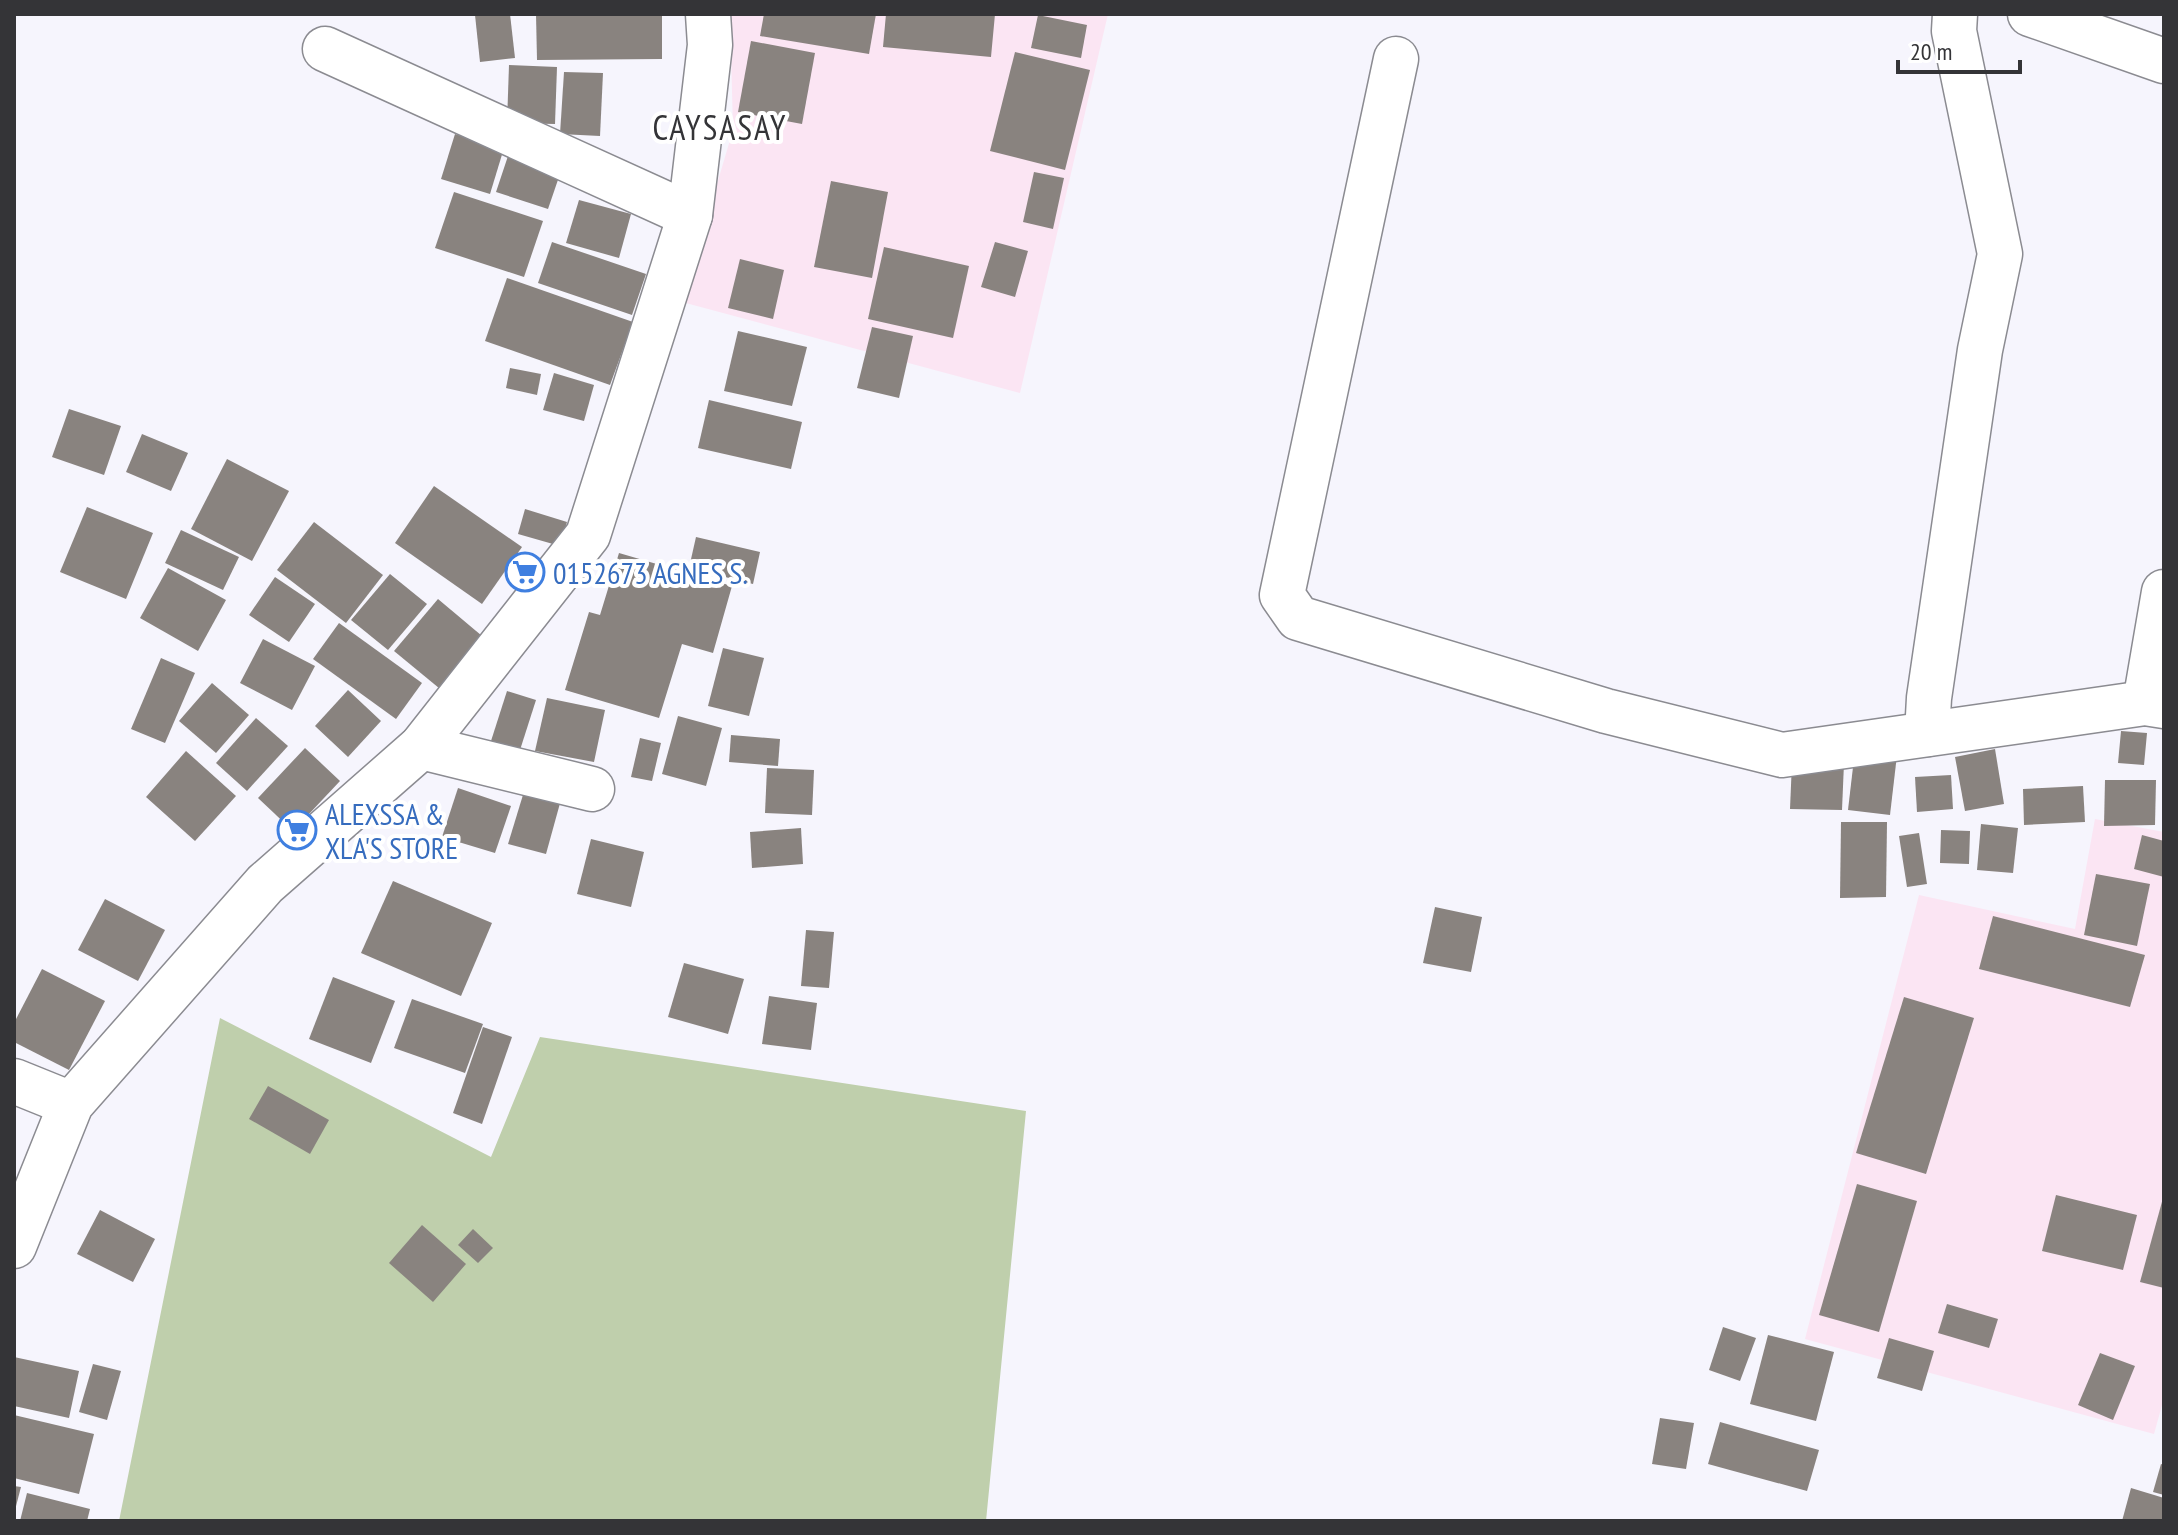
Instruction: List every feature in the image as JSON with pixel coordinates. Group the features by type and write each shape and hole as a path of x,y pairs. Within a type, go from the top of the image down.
{"street":[{"path":"14,1246 71,1104 265,884 421,747 588,535 690,215 710,45 708,14"},
{"path":"1927,734 1929,698 1980,350 2000,254 1954,31 1955,14"},
{"path":"2030,14 2164,61"},
{"path":"325,49 690,215"},
{"path":"1396,59 1282,595 1298,618 1606,711 1782,755 2154,705 2164,592"},
{"path":"421,747 592,789"},
{"path":"14,1081 71,1104"}],"shaded area":[{"path":"730,14 1108,14 1020,393 682,302 733,130"},
{"path":"2095,819 2164,832 2164,1398 2154,1434 1805,1339 1919,895 2075,929"}],"green space":[{"path":"220,1018 491,1157 540,1037 1026,1111 986,1521 119,1521"}],"building":[{"path":"510,14 515,58 480,62 475,15"},
{"path":"536,14 662,14 662,59 537,60"},
{"path":"764,14 876,14 869,54 760,36"},
{"path":"886,14 995,14 991,57 883,47"},
{"path":"1038,15 1087,25 1081,58 1031,48"},
{"path":"751,41 815,53 802,124 738,112"},
{"path":"1015,52 1090,70 1065,170 990,151"},
{"path":"509,65 557,67 555,124 507,123"},
{"path":"564,72 603,73 600,136 560,134"},
{"path":"455,134 504,148 490,194 441,179"},
{"path":"509,153 561,171 548,209 496,192"},
{"path":"1034,172 1064,178 1053,229 1023,222"},
{"path":"831,181 888,192 872,278 814,267"},
{"path":"454,192 543,221 524,277 435,248"},
{"path":"579,200 631,214 619,258 566,243"},
{"path":"552,242 646,274 632,315 538,283"},
{"path":"995,242 1028,251 1015,297 981,287"},
{"path":"884,247 969,266 953,338 868,319"},
{"path":"740,259 784,270 773,319 728,308"},
{"path":"507,278 633,322 610,385 485,341"},
{"path":"872,327 913,336 899,398 857,388"},
{"path":"738,331 807,347 792,406 724,391"},
{"path":"510,368 541,374 537,395 506,388"},
{"path":"554,373 594,385 584,421 543,410"},
{"path":"709,400 802,422 791,469 698,448"},
{"path":"69,409 121,426 104,475 52,457"},
{"path":"142,434 188,453 171,491 126,472"},
{"path":"227,459 289,491 252,561 191,529"},
{"path":"434,486 522,547 482,604 395,543"},
{"path":"87,507 153,533 126,599 60,572"},
{"path":"525,509 567,522 560,546 518,534"},
{"path":"314,522 383,575 346,623 277,570"},
{"path":"181,530 239,557 223,590 165,563"},
{"path":"696,537 760,552 753,584 689,568"},
{"path":"619,553 732,586 713,653 682,644 659,718 565,690 589,612 600,615"},
{"path":"168,568 226,600 198,651 140,618"},
{"path":"390,574 427,604 388,650 351,620"},
{"path":"275,577 315,604 289,642 249,615"},
{"path":"438,599 488,641 445,693 394,651"},
{"path":"339,623 422,683 396,719 313,659"},
{"path":"263,639 315,666 292,710 240,683"},
{"path":"723,648 764,658 749,716 708,706"},
{"path":"161,658 195,673 165,743 131,729"},
{"path":"212,683 249,715 216,753 179,721"},
{"path":"348,690 381,721 348,757 315,726"},
{"path":"507,691 536,700 520,750 491,741"},
{"path":"547,698 605,710 594,762 535,751"},
{"path":"678,716 722,728 706,786 662,774"},
{"path":"256,718 288,746 247,791 216,763"},
{"path":"2121,731 2147,733 2144,765 2118,763"},
{"path":"731,735 780,739 778,766 729,762"},
{"path":"640,738 661,743 652,781 631,777"},
{"path":"305,748 340,781 293,831 258,798"},
{"path":"1995,749 2004,804 1965,811 1955,757"},
{"path":"1855,750 1897,755 1890,815 1848,810"},
{"path":"186,751 236,796 195,841 146,797"},
{"path":"1792,762 1844,763 1842,810 1790,809"},
{"path":"767,768 814,770 812,815 765,813"},
{"path":"1951,775 1953,809 1917,812 1915,777"},
{"path":"2105,780 2156,780 2155,825 2104,826"},
{"path":"526,785 562,796 546,854 508,844"},
{"path":"2083,786 2085,822 2024,825 2023,789"},
{"path":"458,788 511,806 495,853 442,837"},
{"path":"1841,822 1887,822 1886,897 1840,898"},
{"path":"1981,824 2018,828 2013,873 1977,870"},
{"path":"801,828 803,864 752,868 750,832"},
{"path":"1941,830 1970,831 1969,864 1940,863"},
{"path":"1919,833 1927,884 1907,887 1899,836"},
{"path":"2142,835 2164,841 2164,877 2134,869"},
{"path":"591,839 644,852 631,907 577,894"},
{"path":"2096,874 2150,884 2137,946 2084,935"},
{"path":"393,881 492,923 461,996 361,953"},
{"path":"105,899 165,930 138,981 78,950"},
{"path":"1435,907 1482,917 1471,972 1423,963"},
{"path":"1993,916 2145,955 2130,1007 1979,969"},
{"path":"806,930 834,932 829,988 801,986"},
{"path":"684,963 744,979 728,1034 668,1017"},
{"path":"42,969 105,1001 69,1070 14,1042 14,1023"},
{"path":"333,977 395,1001 371,1063 309,1039"},
{"path":"769,996 817,1003 811,1050 762,1044"},
{"path":"1904,997 1974,1018 1926,1174 1856,1153"},
{"path":"412,999 483,1024 465,1073 394,1048"},
{"path":"483,1027 512,1037 482,1124 453,1113"},
{"path":"268,1086 329,1120 310,1154 249,1119"},
{"path":"1857,1184 1917,1201 1879,1332 1819,1315"},
{"path":"2056,1195 2137,1215 2123,1270 2042,1251"},
{"path":"2164,1198 2164,1288 2140,1282"},
{"path":"100,1210 155,1239 133,1282 77,1254"},
{"path":"422,1225 466,1264 433,1302 389,1263"},
{"path":"473,1229 493,1248 478,1263 458,1245"},
{"path":"1947,1304 1998,1319 1989,1348 1938,1333"},
{"path":"1723,1327 1756,1338 1740,1381 1709,1370"},
{"path":"1768,1335 1834,1352 1816,1421 1750,1404"},
{"path":"1889,1338 1934,1351 1922,1391 1877,1378"},
{"path":"2100,1353 2135,1366 2113,1420 2078,1405"},
{"path":"14,1357 79,1371 69,1418 14,1406"},
{"path":"93,1364 121,1371 107,1420 79,1412"},
{"path":"14,1415 94,1434 79,1494 14,1478"},
{"path":"1660,1418 1694,1423 1686,1469 1652,1464"},
{"path":"1720,1422 1819,1450 1807,1491 1708,1464"},
{"path":"2161,1464 2164,1465 2164,1495 2153,1492"},
{"path":"14,1486 21,1487 15,1510 14,1510"},
{"path":"2131,1488 2164,1498 2164,1521 2122,1521"},
{"path":"27,1493 90,1509 87,1521 20,1521"}],"place":[{"name":"0152673 AGNES S.","path":"525,572"},
{"name":"ALEXSSA & XLA'S STORE","path":"297,830"}],"district":[{"name":"CAYSASAY","path":"720,127"}]}
